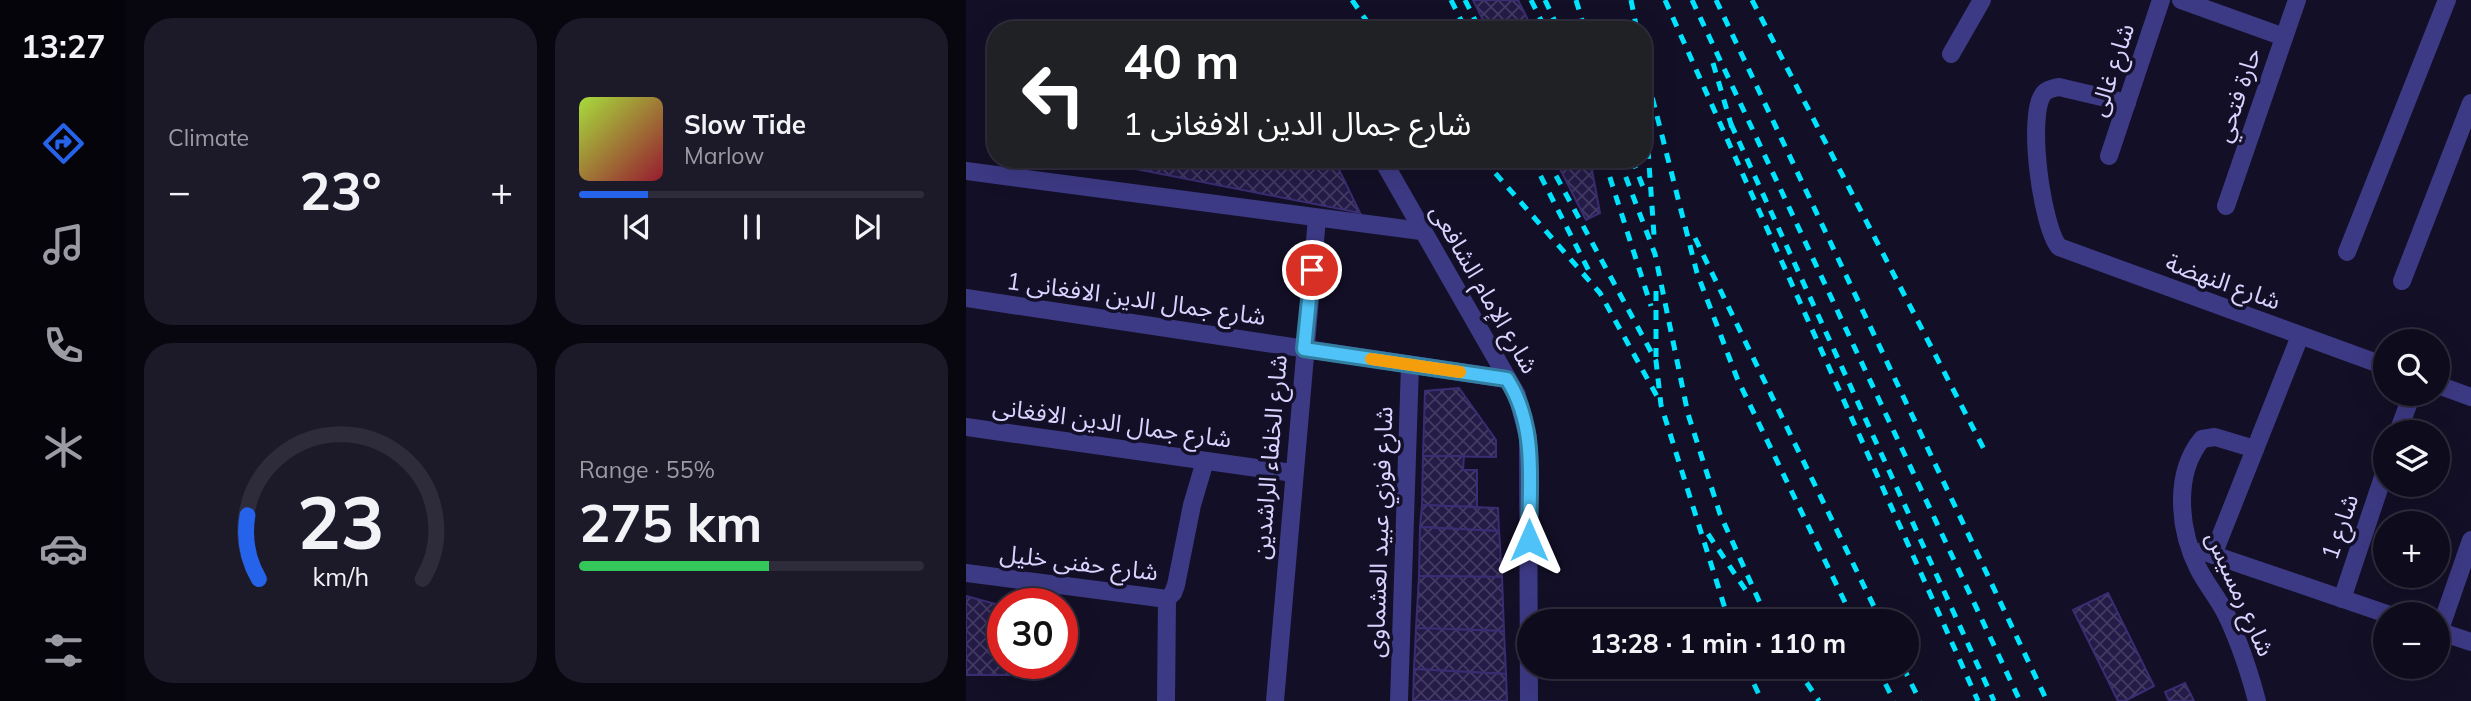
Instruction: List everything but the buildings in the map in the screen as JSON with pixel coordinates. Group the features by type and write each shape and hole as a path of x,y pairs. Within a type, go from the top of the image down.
{"street":[{"path":"1951,54 1982,0"},
{"name":"شارع غالى","path":"2109,156 2161,0"},
{"path":"2181,0 2284,37"},
{"name":"حارة فتحي","path":"2226,206 2297,0"},
{"path":"2347,252 2447,0"},
{"name":"شارع النهضة","path":"2127,103 2059,87 2051,88 2040,100 2036,153 2054,241 2066,251 2373,362"},
{"path":"2402,281 2471,103"},
{"name":"شارع الإمام الشافعى","path":"1387,168 1521,405 1528,437 1529,701"},
{"path":"966,172 1421,231"},
{"name":"شارع الخلفاء الراشدين","path":"1275,701 1317,218"},
{"name":"شارع جمال الدين الافغانى 1","path":"966,298 1507,379"},
{"path":"2213,555 2300,336"},
{"name":"شارع فوزي عبيد العشماوى","path":"1399,701 1410,365"},
{"path":"2450,389 2471,397"},
{"name":"شارع جمال الدين الافغانى","path":"966,427 1293,473"},
{"name":"شارع رمسيس","path":"2255,449 2208,436 2198,444 2187,469 2182,495 2188,547 2225,611 2244,655 2257,701"},
{"name":"شارع حفنى خليل","path":"966,573 1167,599 1176,585 1192,505 1205,461"},
{"name":"شارع 1","path":"2342,599 2376,497"},
{"path":"2449,602 2471,540"},
{"path":"2188,547 2373,609"},
{"path":"1166,701 1167,599"},
{"path":"2450,635 2471,642"}],"railway":[{"path":"1352,0 1367,21"},
{"path":"1451,0 1462,21"},
{"path":"1465,0 1476,21"},
{"path":"1531,0 1542,21"},
{"path":"1545,0 1555,21"},
{"path":"1576,0 1582,21"},
{"path":"1631,0 1635,21"},
{"path":"1665,0 1978,701"},
{"path":"1692,0 2020,701"},
{"path":"1716,0 2047,701"},
{"path":"1752,0 1987,455"},
{"path":"1713,63 1733,131"},
{"path":"1652,96 1697,273 1737,378 1848,609"},
{"path":"1731,124 1994,701"},
{"path":"1491,168 1600,293 1658,398"},
{"path":"1537,168 1589,271"},
{"path":"1552,168 1656,361 1661,405 1725,609"},
{"path":"1607,168 1651,306"},
{"path":"1622,168 1655,254 1688,414 1720,514 1763,609"},
{"path":"1636,168 1645,192"},
{"path":"1649,168 1654,235"},
{"path":"1695,238 1875,609"},
{"path":"1656,291 1656,357"},
{"path":"1708,534 1747,592"},
{"path":"1752,679 1762,701"},
{"path":"1804,679 1819,701"},
{"path":"1883,679 1894,701"},
{"path":"1909,679 1920,701"}],"slow traffic":[{"path":"1371,359 1460,372"}],"route":[{"path":"1312,270 1304,349 1507,379 1525,416 1528,437 1529,540"}]}
